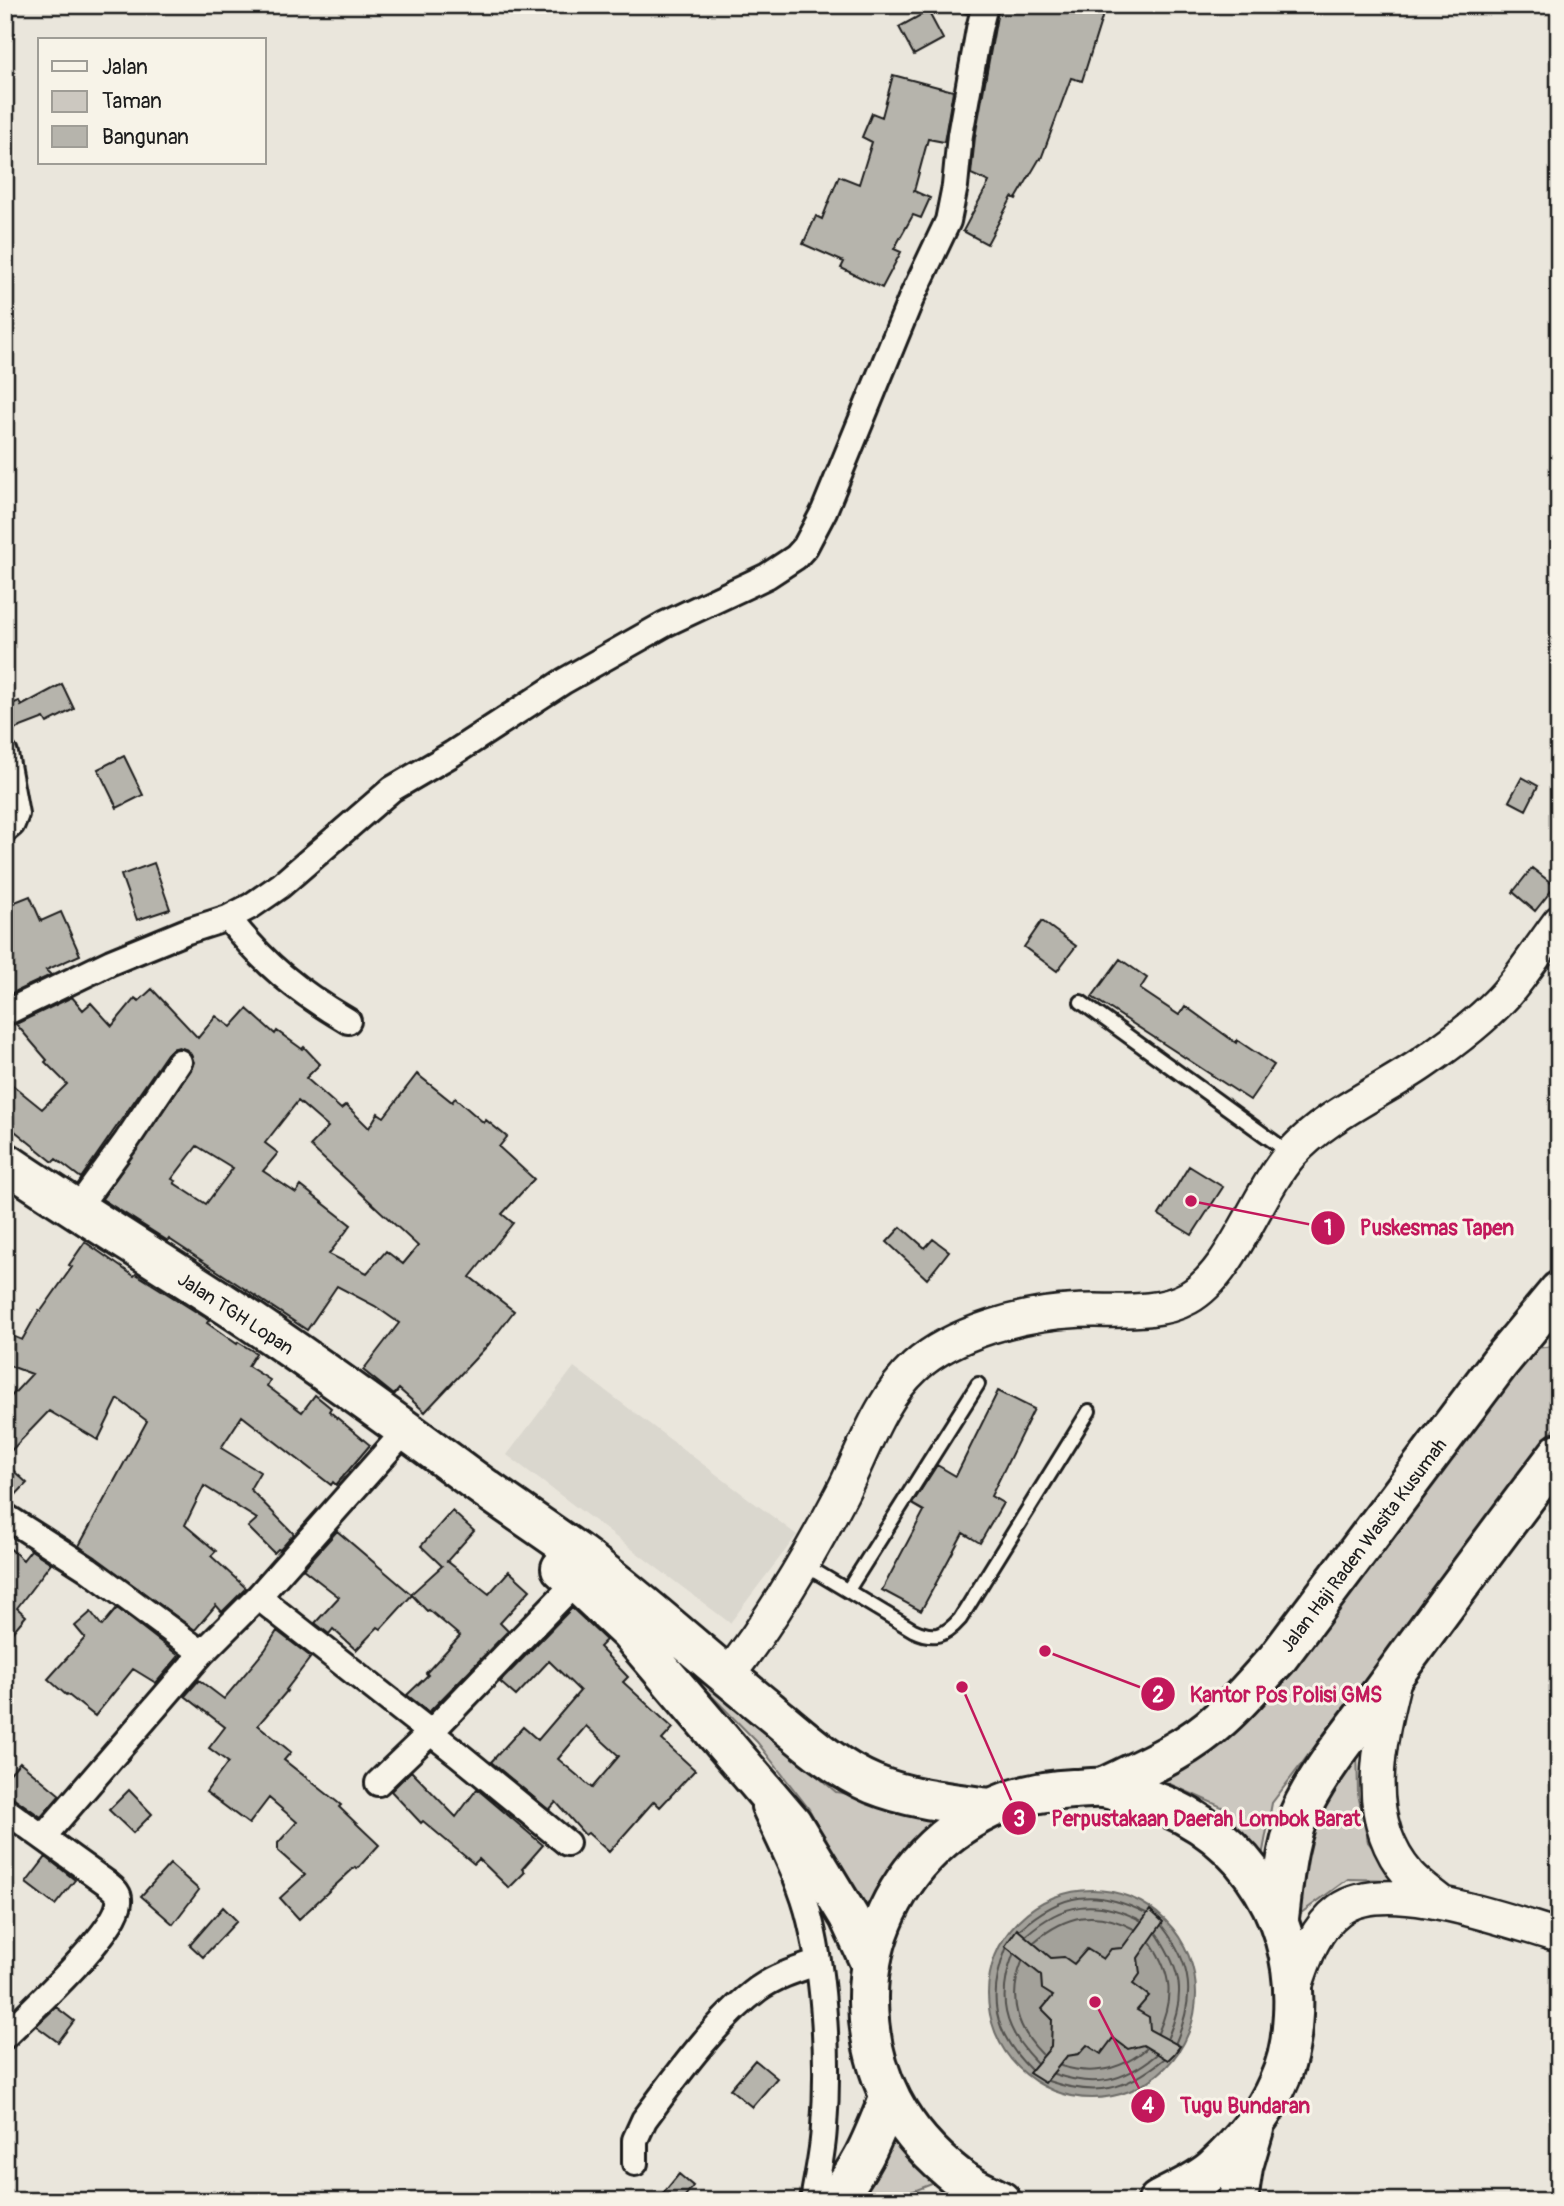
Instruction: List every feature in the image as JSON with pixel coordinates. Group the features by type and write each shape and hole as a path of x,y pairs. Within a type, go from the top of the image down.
{"highway":[{"name":"Jalan TGH Lopan","path":"5,1162 247,1319 407,1429 462,1472"},
{"name":"Jalan Haji Raden Wasita Kusumah","path":"1102,1788 1193,1740 1244,1696 1277,1659 1500,1362 1559,1291"},
{"path":"1500,1362 1537,1340 1559,1342"},
{"path":"1279,1918 1287,1858 1294,1829 1305,1803 1396,1672 1559,1453"},
{"path":"462,1472 576,1582 727,1677 810,1745 873,1784 937,1802 990,1808"},
{"path":"462,1472 584,1558 640,1621 746,1766 792,1823 849,1917 871,1965"},
{"path":"978,2197 920,2144 889,2098 875,2062 868,2024 867,1985 874,1948 886,1913 905,1880 929,1851 957,1827 990,1808 1045,1790 1102,1788 1158,1801 1209,1829 1250,1869 1279,1918 1290,1952 1295,1988 1292,2036 1279,2082 1256,2124 1243,2167 1238,2201"},
{"path":"832,2201 851,2179 864,2158 889,2098"},
{"path":"1158,2201 1212,2170 1256,2124"}],"street":[{"path":"5,1013 111,962 187,931 228,918 251,906 279,886 392,789 452,754 564,681 665,624 766,576 796,557 813,534 824,511 911,299 948,221 956,186 965,109 985,5"},
{"path":"5,754 16,814 12,824 5,830"},
{"path":"228,918 251,948 288,981 348,1021"},
{"path":"727,1677 747,1652 803,1564 890,1397 913,1368 930,1354 979,1331 1026,1318 1073,1311 1154,1307 1189,1298 1210,1280 1221,1265 1270,1184 1292,1154 1336,1118 1423,1063 1474,1023 1505,995 1559,922"},
{"path":"76,1210 179,1062"},
{"path":"44,1836 202,1653 258,1597 407,1429"},
{"path":"5,1516 88,1569 202,1653"},
{"path":"378,1783 576,1582"},
{"path":"258,1597 567,1843"},
{"path":"1396,1672 1381,1731 1377,1787 1380,1815 1387,1840 1397,1858 1410,1876 1443,1904"},
{"path":"746,1766 799,1885 810,1920 817,1963 824,2025 824,2128 813,2201"},
{"path":"5,1810 108,1884 117,1892 119,1903 95,1941 5,2036"},
{"path":"1295,1988 1310,1945 1324,1924 1352,1902 1372,1897 1390,1896 1443,1904 1559,1936"},
{"path":"635,2163 635,2140 644,2120 737,2006 784,1974 817,1963"}],"lane":[{"path":"1081,1002 1292,1154"},
{"path":"848,1590 978,1384"},
{"path":"803,1564 913,1630 931,1636 945,1635 960,1619 1089,1411"}],"shaded area":[{"path":"574,1367 797,1535 730,1623 507,1455"}],"green space":[{"path":"1554,1346 1559,1349 1559,1423 1272,1803 1261,1862 1222,1807 1163,1781 1218,1747 1271,1689 1527,1349"},
{"path":"651,1634 836,1792 951,1810 907,1844 879,1885 867,1918 809,1809 757,1742"},
{"path":"1357,1743 1358,1794 1368,1842 1398,1880 1348,1879 1301,1913 1296,1885 1309,1801"},
{"path":"892,2127 937,2182 888,2201 853,2201"}],"water":[{"path":"1092,1890 1132,1898 1165,1921 1188,1954 1196,1994 1188,2034 1165,2067 1132,2090 1092,2098 1052,2090 1019,2067 996,2034 988,1994 996,1954 1019,1921 1052,1898"}],"building":[{"path":"949,5 970,5 967,14"},
{"path":"999,5 1106,5 1082,81 1071,78 1041,159 1016,199 1012,197 987,244 963,231 989,182 971,174 975,137"},
{"path":"928,11 943,39 914,55 899,27"},
{"path":"893,75 953,91 944,142 928,139 914,191 930,198 921,218 913,215 894,249 901,252 882,288 841,268 844,262 803,244 816,216 822,219 839,176 859,184 872,142 862,137 872,113 882,117"},
{"path":"62,684 74,709 47,723 44,718 5,733 5,707 19,701 21,706"},
{"path":"124,756 143,795 117,808 98,769"},
{"path":"1522,777 1538,786 1526,810 1509,801"},
{"path":"154,863 170,909 137,920 121,875"},
{"path":"1532,868 1555,886 1535,911 1513,892"},
{"path":"30,896 41,921 61,912 80,955 46,970 51,975 8,995 5,989 5,906"},
{"path":"1042,921 1076,946 1057,971 1024,947"},
{"path":"1120,959 1147,978 1140,989 1179,1015 1185,1006 1236,1043 1237,1040 1274,1065 1250,1100 1092,997"},
{"path":"152,989 198,1038 216,1016 231,1027 247,1009 275,1034 277,1031 302,1049 304,1047 320,1064 306,1078 341,1109 346,1105 369,1128 378,1113 384,1117 417,1074 452,1102 455,1098 484,1123 486,1120 507,1137 499,1147 534,1179 502,1214 513,1223 470,1277 514,1311 488,1345 425,1412 399,1389 394,1395 363,1370 399,1323 375,1306 337,1286 307,1330 169,1239 168,1241 102,1199 191,1070 194,1062 188,1050 179,1047 167,1054 81,1178 56,1159 53,1162 5,1123 5,1079 42,1109 67,1084 45,1062 47,1060 16,1024 72,997 83,1010 91,1003 112,1026 135,998 139,1001","holes":["298,1101 328,1127 310,1146 418,1246 403,1264 386,1251 367,1273 329,1254 351,1225 301,1186 296,1193 263,1171 278,1153 265,1143","197,1146 233,1168 206,1204 172,1179"]},
{"path":"1189,1166 1223,1187 1192,1235 1159,1215"},
{"path":"901,1227 925,1248 933,1239 949,1251 927,1279 887,1242"},
{"path":"85,1242 134,1276 136,1274 209,1320 207,1323 237,1344 238,1342 256,1353 248,1366 270,1380 267,1386 302,1412 315,1395 331,1408 329,1411 370,1445 336,1485 333,1482 331,1485 242,1416 221,1448 260,1472 250,1489 294,1534 274,1553 248,1527 257,1519 204,1486 185,1525 216,1551 211,1556 246,1588 222,1612 216,1605 195,1630 79,1546 147,1421 118,1399 98,1440 49,1411 5,1457 5,1403 32,1374 5,1364 5,1333 22,1340 39,1310 41,1311 72,1267 69,1265"},
{"path":"998,1391 1034,1409 991,1496 1003,1503 980,1543 963,1533 921,1611 882,1590 924,1511 912,1504 937,1465 956,1476"},
{"path":"5,1463 27,1483 9,1502 5,1501"},
{"path":"452,1511 474,1531 447,1561 489,1594 509,1571 530,1590 500,1623 508,1631 429,1712 407,1695 428,1675 426,1673 460,1636 427,1611 412,1595 381,1629 378,1627 356,1650 333,1629 329,1634 315,1623 339,1597 303,1569 337,1531 411,1594 442,1566 421,1546"},
{"path":"5,1544 23,1560 31,1550 51,1563 17,1608 26,1616 5,1641"},
{"path":"117,1608 179,1656 156,1683 133,1669 95,1716 48,1679 85,1638 75,1626 91,1612 102,1626"},
{"path":"572,1608 606,1640 599,1647 628,1677 623,1682 673,1728 662,1740 695,1770 660,1807 654,1801 609,1852 588,1833 585,1835 556,1802 549,1810 491,1762 523,1727 538,1740 580,1691 549,1661 516,1696 500,1682","holes":["586,1726 619,1756 592,1788 558,1759"]},
{"path":"277,1631 311,1657 258,1725 291,1752 284,1760 341,1805 339,1807 379,1845 357,1869 355,1867 299,1919 280,1898 305,1875 278,1851 278,1843 297,1822 269,1798 249,1824 206,1792 228,1762 209,1748 225,1727 185,1696 199,1680 224,1699 265,1650"},
{"path":"20,1762 60,1795 41,1817 14,1798 5,1795 5,1779"},
{"path":"411,1771 456,1817 477,1789 543,1845 522,1869 525,1872 509,1888 479,1859 474,1864 423,1821 421,1823 391,1791"},
{"path":"129,1790 152,1814 133,1833 109,1810"},
{"path":"46,1857 75,1880 55,1905 26,1883"},
{"path":"170,1864 199,1890 173,1924 141,1896"},
{"path":"223,1907 237,1921 203,1957 190,1945"},
{"path":"1150,1910 1163,1922 1138,1958 1140,1974 1133,1984 1149,1996 1137,2010 1149,2017 1150,2030 1180,2046 1168,2060 1143,2045 1128,2049 1113,2038 1101,2054 1087,2045 1079,2054 1067,2056 1045,2083 1029,2073 1051,2047 1052,2019 1042,2009 1053,1996 1042,1989 1041,1975 1005,1946 1017,1929 1051,1958 1064,1957 1074,1964 1087,1949 1103,1959 1111,1949 1122,1948"},
{"path":"56,2007 74,2021 58,2042 36,2026"},
{"path":"755,2060 777,2078 752,2107 730,2089"},
{"path":"679,2174 693,2186 681,2201 657,2201"}],"place":[{"name":"Puskesmas Tapen","path":"1191,1201"},
{"name":"Kantor Pos Polisi GMS","path":"1045,1651"},
{"name":"Perpustakaan Daerah Lombok Barat","path":"962,1687"},
{"name":"Tugu Bundaran","path":"1095,2002"}]}
